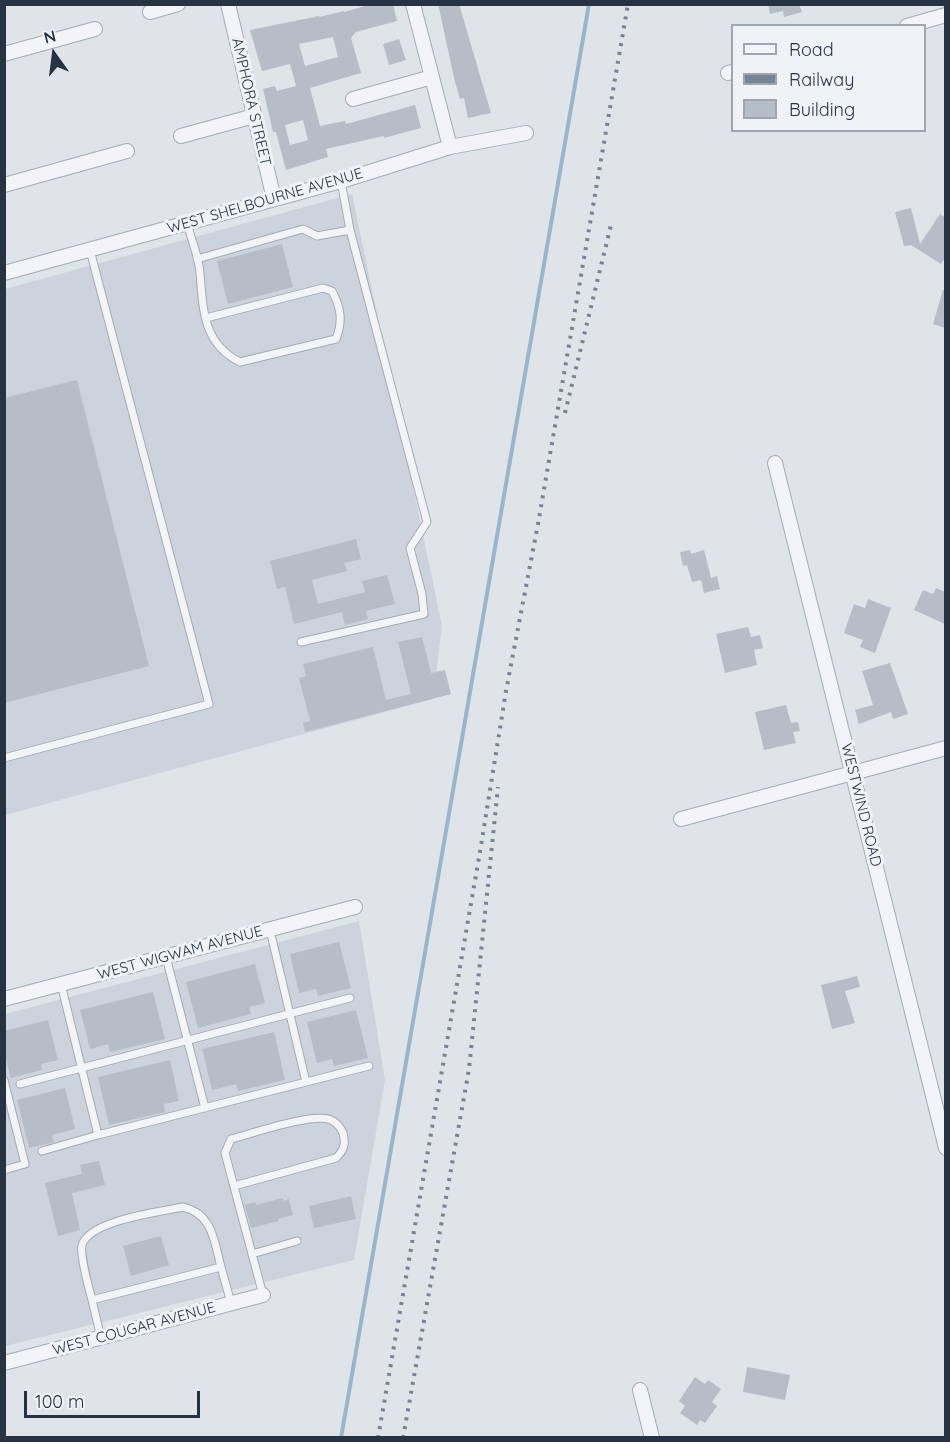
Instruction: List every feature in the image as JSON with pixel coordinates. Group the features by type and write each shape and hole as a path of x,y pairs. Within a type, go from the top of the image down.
{"street":[{"path":"150,12 178,4"},
{"name":"AMPHORA STREET","path":"228,4 274,199"},
{"path":"413,4 450,147"},
{"path":"914,24 945,15"},
{"path":"4,54 95,29"},
{"path":"353,99 432,77"},
{"path":"181,136 254,116"},
{"name":"WEST SHELBOURNE AVENUE","path":"4,273 341,181 450,147 526,134"},
{"path":"4,185 127,151"},
{"name":"WESTWIND ROAD","path":"775,463 942,1115 945,1148"},
{"path":"681,819 945,748"},
{"name":"WEST WIGWAM AVENUE","path":"4,999 355,907"},
{"name":"WEST COUGAR AVENUE","path":"4,1363 263,1294"},
{"path":"640,1390 652,1437"}],"lane":[{"path":"302,642 424,614 422,594 410,548 427,522 350,230 341,181"},
{"path":"187,223 200,271 200,294 206,318 209,329 218,347 230,357 240,362 336,339 341,326 340,305 332,291 323,288 206,318"},
{"path":"197,259 303,229 317,236 350,230"},
{"path":"4,758 209,704 90,249"},
{"path":"270,930 306,1082"},
{"path":"166,957 205,1108"},
{"path":"61,984 99,1135"},
{"path":"20,1084 350,998"},
{"path":"42,1151 369,1066"},
{"path":"4,1080 25,1164 4,1170"},
{"path":"234,1186 336,1158 343,1151 345,1140 341,1129 331,1120 314,1117 231,1139 225,1153 263,1294"},
{"path":"101,1338 81,1248 85,1238 103,1225 183,1207 196,1210 210,1227 231,1303"},
{"path":"252,1254 297,1241"},
{"path":"92,1300 221,1267"}],"shaded area":[{"path":"352,194 442,626 433,699 5,815 5,289"},
{"path":"359,921 385,1080 354,1260 5,1346 5,1014"}],"building":[{"path":"372,4 393,4 397,21 356,32 351,38 361,73 310,88 320,126 345,121 346,124 415,105 421,128 326,149 328,157 286,170 276,132 273,132 263,89 275,86 277,91 296,86 290,64 262,71 250,30 344,12","holes":["333,37 338,57 305,66 299,44","303,120 308,140 290,145 285,125"]},
{"path":"438,4 459,4 491,113 468,118 464,98 460,99 455,82"},
{"path":"768,4 799,4 802,12 784,17 783,11 770,14"},
{"path":"399,39 406,60 389,65 383,44"},
{"path":"911,208 920,244 940,214 945,217 945,258 941,264 911,245 904,246 895,212"},
{"path":"282,244 293,287 228,304 217,261"},
{"path":"943,290 945,290 945,328 933,324"},
{"path":"77,380 149,666 4,703 4,398"},
{"path":"356,539 361,559 344,563 347,571 312,580 318,604 365,592 362,581 387,575 395,604 366,611 368,619 345,625 342,612 294,624 285,587 277,589 270,561"},
{"path":"690,550 691,554 704,550 711,578 717,576 720,589 704,593 701,580 692,582 687,565 683,566 680,552"},
{"path":"936,588 945,592 945,624 914,610 923,590 933,594"},
{"path":"868,599 891,608 875,653 860,647 863,640 844,633 854,604 865,608"},
{"path":"748,627 751,637 760,635 763,648 754,650 757,665 725,673 716,634"},
{"path":"422,637 431,673 445,670 451,694 305,732 303,723 310,721 299,678 306,676 303,664 373,647 386,700 411,694 398,642"},
{"path":"890,663 908,714 893,719 891,712 859,724 855,710 873,705 862,671"},
{"path":"786,705 791,723 798,722 800,731 793,732 796,743 764,750 755,712"},
{"path":"339,942 351,988 318,996 316,989 299,993 290,954"},
{"path":"255,964 265,1003 249,1007 251,1014 198,1028 186,982"},
{"path":"857,976 860,987 845,991 855,1023 832,1029 821,985"},
{"path":"153,992 165,1039 110,1052 108,1044 90,1049 80,1010"},
{"path":"356,1010 368,1058 334,1066 332,1059 317,1063 307,1022"},
{"path":"48,1020 58,1060 41,1064 42,1070 11,1078 4,1052 4,1031"},
{"path":"274,1032 285,1080 238,1091 236,1084 212,1090 202,1049"},
{"path":"170,1060 179,1101 164,1104 165,1112 109,1125 98,1077"},
{"path":"65,1088 75,1129 52,1135 54,1142 29,1148 17,1100"},
{"path":"99,1161 105,1185 72,1193 80,1230 58,1236 45,1183 82,1174 80,1165"},
{"path":"351,1196 356,1219 314,1228 309,1206"},
{"path":"283,1198 284,1201 289,1199 293,1215 251,1228 245,1205 255,1202 256,1205"},
{"path":"161,1236 169,1265 131,1276 123,1246"},
{"path":"747,1367 790,1375 785,1400 743,1392"},
{"path":"695,1377 705,1384 708,1380 721,1389 712,1402 717,1406 705,1423 700,1420 697,1425 680,1413 685,1406 679,1401"}],"waterway":[{"path":"341,1438 589,4"}],"railway":[{"path":"378,1438 506,691 538,524 628,4"},
{"path":"565,413 612,221"},
{"path":"403,1438 469,1069 498,787"}]}
